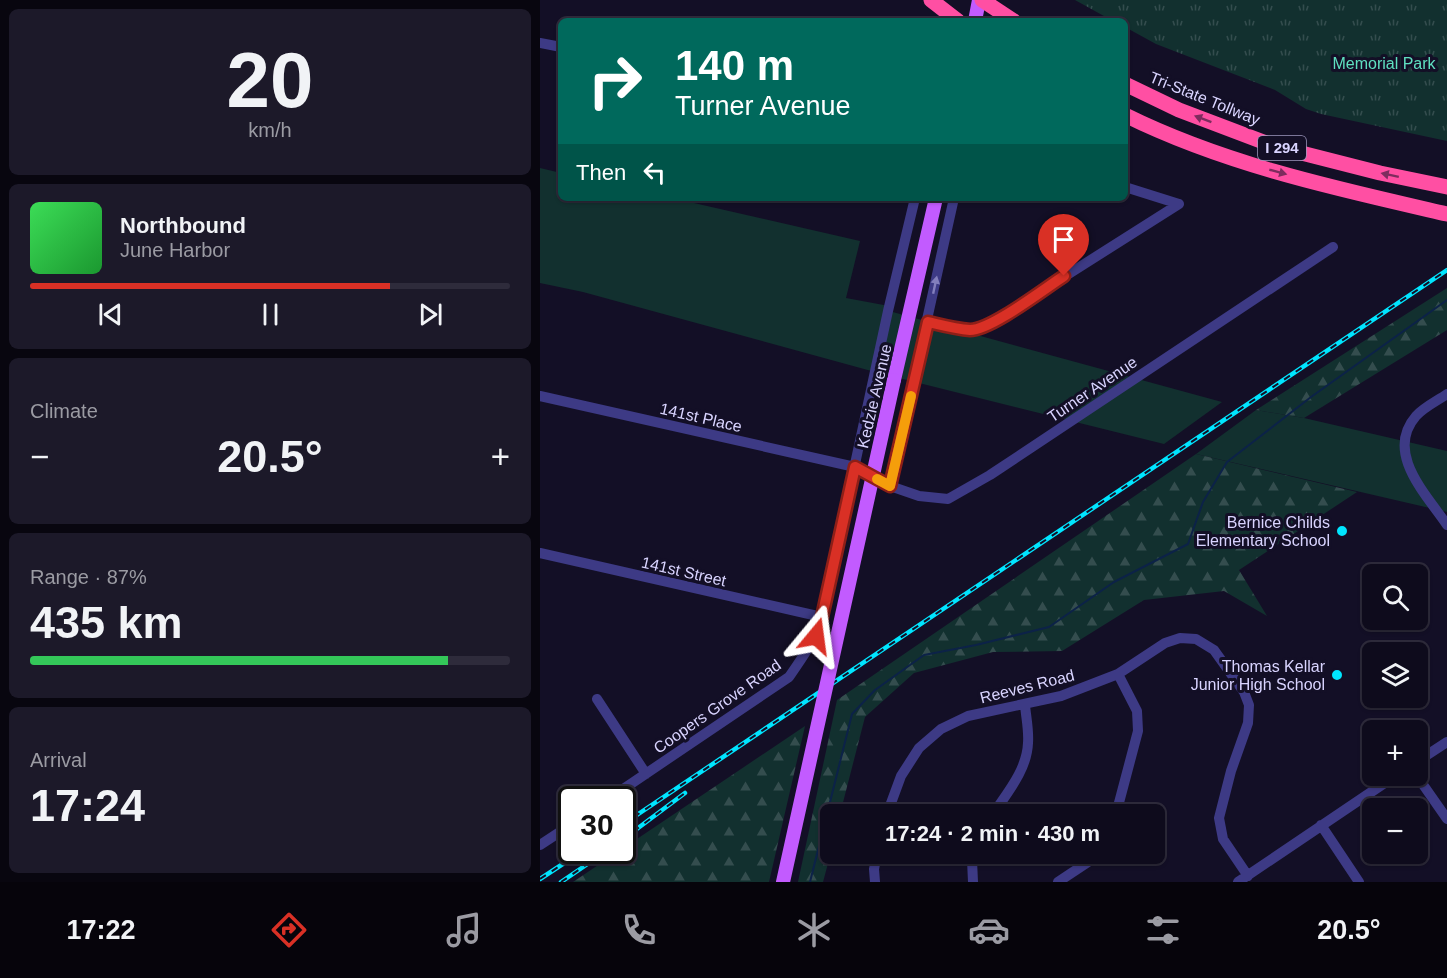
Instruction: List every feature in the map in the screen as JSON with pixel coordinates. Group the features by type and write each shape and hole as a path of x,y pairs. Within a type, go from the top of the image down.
{"highway":[{"path":"923,0 954,18"},
{"path":"931,0 954,18"},
{"path":"981,0 1008,17"},
{"name":"Tri-State Tollway","path":"1128,85 1179,110 1274,146 1380,173 1447,187"},
{"name":"I 294","path":"1128,116 1156,130 1249,165 1447,214"}],"main road":[{"path":"976,18 981,0"},
{"name":"Kedzie Avenue","path":"783,882 935,201"}],"street":[{"path":"540,43 558,46"},
{"path":"928,322 971,330 995,323 1007,313 1179,204 1128,188"},
{"name":"Coopers Grove Road","path":"628,786 789,676 816,636 914,201"},
{"path":"890,486 953,201"},
{"name":"Turner Avenue","path":"855,467 890,486 919,496 948,499 990,475 1333,247"},
{"path":"1447,394 1415,417 1408,432 1405,453 1410,471 1447,525"},
{"name":"141st Place","path":"540,396 855,467"},
{"name":"141st Street","path":"540,553 822,617"},
{"name":"Reeves Road","path":"891,804 901,776 919,748 941,729 968,716 1061,696 1118,674 1165,643 1180,639 1196,639 1214,650 1244,692 1249,705 1248,723 1231,771 1219,818 1223,839 1243,879"},
{"path":"1118,674 1137,711 1138,731 1119,804"},
{"path":"597,699 646,774"},
{"path":"1000,804 1016,781 1025,762 1028,743 1025,705"},
{"path":"1428,754 1447,742"},
{"path":"1243,879 1380,786"},
{"path":"1424,786 1447,819"},
{"path":"1321,825 1359,882"},
{"path":"540,845 558,833"},
{"path":"875,864 875,882"},
{"path":"972,864 973,882"},
{"path":"1058,882 1085,864"}],"green space":[{"name":"Memorial Park","path":"1075,0 1447,0 1447,141 1306,109 1275,90 1156,44 1128,29 1128,18 1108,18"},
{"path":"540,168 558,172 558,201 685,201 860,241 846,298 889,306 889,311 1222,402 1164,444 875,372 583,292 540,283"},
{"path":"1447,288 1447,330 1304,418 1256,410"},
{"path":"1256,410 1304,418 1447,451 1447,512 1196,454"},
{"path":"1196,454 1357,492 1239,570 1267,616 1224,591 1144,600 1062,651 993,652 914,673 865,717 843,804 820,804 820,864 828,864 823,882 798,882 837,700"},
{"path":"805,726 769,882 573,882 600,864 636,864 636,840"}],"waterway":[{"path":"810,882 852,714 875,690 924,655 1049,627 1114,582 1188,544 1203,502 1227,462 1311,397 1447,300"}],"railway":[{"path":"636,816 1447,270"},
{"path":"636,830 685,793"},
{"path":"540,879 563,864"},
{"path":"561,882 587,864"}],"slow traffic":[{"path":"877,479 890,486 911,396"}],"place":[{"name":"Bernice Childs Elementary School","path":"1342,531"},
{"name":"Thomas Kellar Junior High School","path":"1337,675"}],"route":[{"path":"816,636 855,467 890,486 928,322 971,330 981,328 995,323 1064,276"}]}
